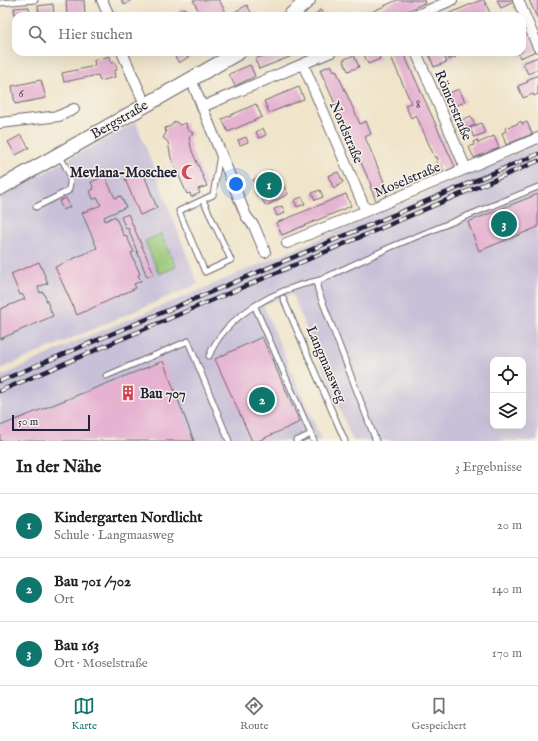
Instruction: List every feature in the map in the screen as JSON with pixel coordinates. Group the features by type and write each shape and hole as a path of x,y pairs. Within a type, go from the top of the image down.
{"main road":[{"path":"294,12 308,0"},
{"name":"Bergstraße","path":"0,188 145,104 232,56"}],"street":[{"path":"102,0 107,12"},
{"path":"424,12 452,0"},
{"path":"518,0 523,12"},
{"path":"526,19 538,47"},
{"path":"124,56 145,104"},
{"path":"202,107 322,56"},
{"name":"Römerstraße","path":"418,56 466,169"},
{"name":"Nordstraße","path":"303,64 366,212"},
{"path":"191,79 246,216 254,226 265,252"},
{"path":"0,123 59,116 74,109"},
{"name":"Moselstraße","path":"287,243 366,212 538,138"}],"lane":[{"path":"0,3 35,0"},
{"path":"203,200 231,260 205,272 179,211 212,195 221,152"},
{"path":"36,207 68,191 71,183 69,171 58,154"},
{"path":"209,356 214,342 226,328 261,302 300,286 320,280 391,248 538,188"},
{"path":"320,280 317,284 318,290 376,441"},
{"name":"Langmaasweg","path":"283,298 345,441"},
{"path":"254,307 314,441"},
{"path":"106,376 188,341 229,441"},
{"path":"296,441 311,434"}],"shaded area":[{"path":"136,122 198,284 0,369 0,197"},
{"path":"538,144 538,441 353,441 292,294 263,305 322,441 0,441 0,377 74,342 200,290"}],"green space":[{"path":"161,234 176,267 159,274 145,241"}],"building":[{"path":"66,0 84,0 85,12 67,12"},
{"path":"121,0 131,0 125,5"},
{"path":"193,0 219,0 226,12 199,12"},
{"path":"397,0 424,0 425,3 405,12 372,12"},
{"path":"484,0 490,12 452,12"},
{"path":"497,0 513,0 514,2 501,8"},
{"path":"529,0 538,0 538,19 535,13"},
{"path":"53,4 54,12 39,12 38,6"},
{"path":"247,5 251,12 235,12"},
{"path":"29,7 30,12 14,12 14,8"},
{"path":"185,8 187,12 180,12 179,10"},
{"path":"526,30 536,51 526,55"},
{"path":"110,56 111,63 115,62 117,70 114,71 115,77 100,81 98,75 64,82 62,73 95,66 94,60"},
{"path":"175,56 190,56 179,63"},
{"path":"263,56 292,56 259,69 255,59"},
{"path":"354,56 359,67 348,71 343,60"},
{"path":"365,56 379,56 380,59 368,64"},
{"path":"391,56 405,56 455,167 444,172 441,165 439,166 436,161 438,160 437,157 435,158 416,115 411,118 405,105 411,103"},
{"path":"430,56 444,56 447,62 434,67"},
{"path":"448,56 456,56 456,57 449,60"},
{"path":"538,57 538,69 528,74 523,63"},
{"path":"250,65 255,76 235,86 229,74"},
{"path":"331,65 334,71 336,70 360,124 366,121 371,134 365,137 387,189 385,190 387,196 376,201 370,186 371,185 320,70"},
{"path":"538,75 538,94 534,96 533,94 523,98 518,86 528,82 527,80"},
{"path":"41,80 46,98 15,104 12,86"},
{"path":"299,87 304,99 269,113 264,101"},
{"path":"459,89 465,102 452,107 447,94"},
{"path":"256,104 262,117 228,132 222,119"},
{"path":"471,116 475,125 462,130 459,121"},
{"name":"Mevlana-Moschee","path":"175,121 180,125 186,123 187,129 193,133 189,138 192,151 207,186 198,189 200,193 191,197 190,193 187,194 171,158 168,142 163,138 166,133 165,128 171,126"},
{"path":"521,121 522,124 527,122 532,134 506,145 502,133 506,131 505,128"},
{"path":"481,123 485,133 474,137 470,128"},
{"path":"263,128 266,135 259,138 256,132"},
{"path":"21,135 29,148 16,155 8,142"},
{"path":"494,136 499,148 474,158 469,147 474,145 473,142 477,140 478,143"},
{"path":"246,137 248,142 240,145 238,140"},
{"path":"271,170 276,178 279,177 288,194 266,206 255,191 258,190 253,180"},
{"path":"143,172 157,208 140,215 125,179"},
{"path":"338,172 343,182 334,189 328,176"},
{"path":"105,176 115,198 121,196 126,207 104,217 105,221 115,216 124,236 126,235 134,252 131,253 140,274 138,275 141,281 134,284 136,288 77,315 55,267 97,248 82,213 101,205 98,198 93,199 90,191 94,189 91,182"},
{"path":"320,190 323,197 315,200 312,193"},
{"path":"346,194 351,206 282,235 276,223"},
{"path":"538,194 538,227 479,251 468,222"},
{"path":"302,197 305,204 297,207 294,200"},
{"path":"66,198 70,207 63,210 59,201"},
{"path":"282,206 285,213 277,216 274,209"},
{"path":"128,214 154,274 147,277 128,228 126,229 121,217"},
{"path":"39,262 48,283 38,287 40,293 43,292 53,316 0,339 0,309 25,299 22,294 20,295 11,274"},
{"path":"262,337 300,422 258,441 252,441 215,359"},
{"name":"Bau 707","path":"163,361 194,441 0,441 0,426"}],"railway":[{"path":"0,381 538,154"},
{"path":"0,391 538,161"}],"place":[{"name":"Mevlana-Moschee","path":"189,172"},
{"name":"Kindergarten Nordlicht","path":"269,185"},
{"name":"Bau 163","path":"504,224"},
{"name":"Bau 707","path":"128,393"},
{"name":"Bau 701 /702","path":"262,400"}]}
